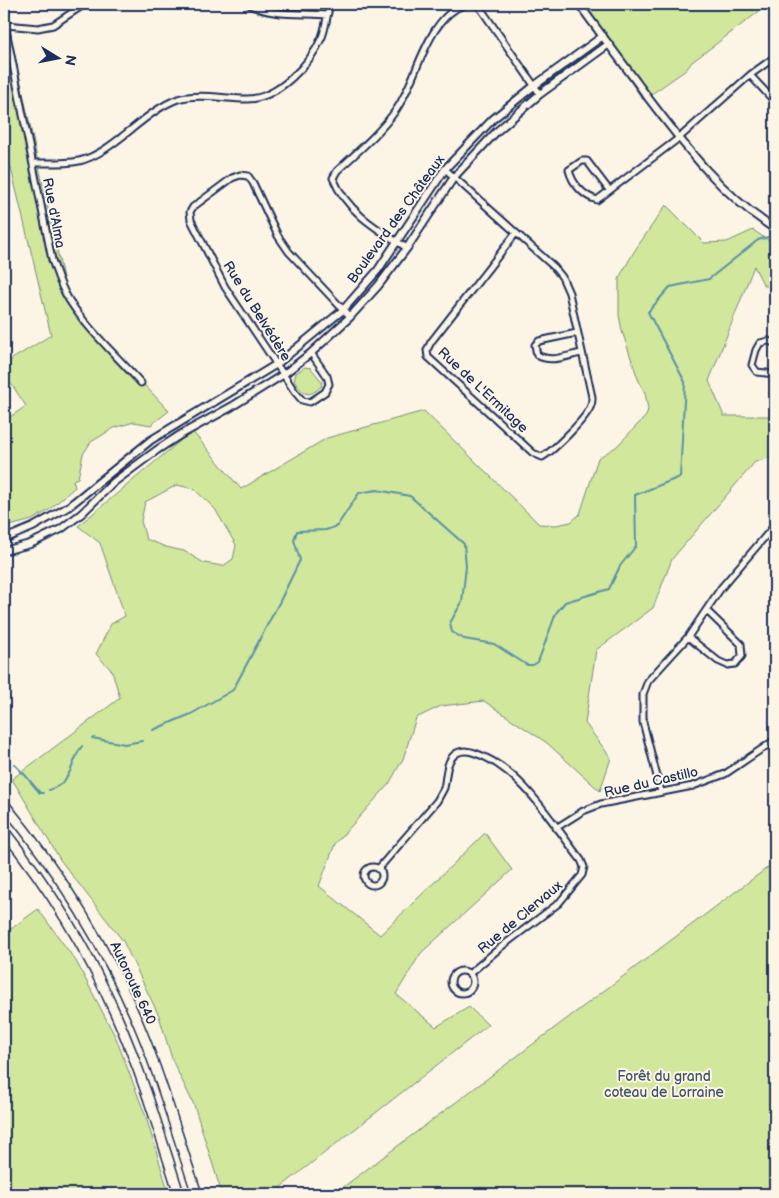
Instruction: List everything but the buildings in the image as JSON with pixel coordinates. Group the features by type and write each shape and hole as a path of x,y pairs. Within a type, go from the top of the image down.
{"highway":[{"name":"Autoroute 640","path":"4,804 63,884 87,922 117,978 146,1044 197,1194"},
{"name":"Autoroute 640","path":"4,831 56,904 100,981 134,1060 179,1194"}],"street":[{"path":"5,23 38,28 52,25 85,4"},
{"path":"249,4 255,8 267,11 327,15"},
{"path":"33,163 79,161 98,153 153,113 178,99 191,97 250,100 265,96 283,85 306,64 322,36 330,4"},
{"path":"406,248 367,222 349,206 338,190 334,178 337,171 386,124 396,110 406,93 434,30 444,18 461,5 466,4"},
{"path":"474,4 479,6 540,94"},
{"path":"579,4 679,138 710,176 738,202 775,229"},
{"name":"Rue d'Alma","path":"5,23 52,260 60,283 69,301 82,318 141,383"},
{"name":"Boulevard des Châteaux","path":"4,539 33,528 68,507 151,440 277,364 343,310 378,270 445,169 493,119 534,86 603,36"},
{"name":"Boulevard des Châteaux","path":"5,551 30,544 61,529 81,514 114,482 157,450 284,374 310,353 350,317 378,286 454,177 496,132 540,94 609,44"},
{"path":"609,190 587,161 582,161 569,170 571,180 589,198 596,200 679,138 750,75 775,57"},
{"path":"750,75 775,102"},
{"name":"Rue de L'Ermitage","path":"445,169 554,267 562,278 569,294 592,397 591,406 556,447 542,457 533,454 428,357 427,350 431,342 516,234"},
{"name":"Rue du Belvédère","path":"284,374 225,287 191,220 190,212 192,207 232,178 240,175 248,176 278,236 289,252 350,317"},
{"path":"577,333 539,341 535,345 537,354 544,359 552,360 581,353"},
{"path":"775,343 768,341 760,343 752,366 757,372 775,374"},
{"path":"284,374 302,400 310,402 324,392 329,384 327,376 310,353"},
{"path":"661,792 643,722 643,694 648,681 688,637 721,588 775,525"},
{"path":"4,543 5,551"},
{"path":"688,637 718,661 727,665 735,664 742,656 741,644 707,610"},
{"name":"Rue du Castillo","path":"556,828 583,811 601,804 693,786 725,774 775,740"},
{"name":"Rue de Clervaux","path":"379,868 437,801 443,789 451,758 457,752 469,751 484,756 499,764 524,785 581,860 584,867 582,875 559,903 469,974"},
{"name":"Rue de Clervaux","path":"463,971 469,974 472,980 469,989 463,992 454,989 451,982 456,972 463,971"}],"green space":[{"path":"578,4 769,4 692,62 686,70 643,100"},
{"path":"4,13 8,24 67,296 81,318 169,411 151,425 134,422 114,428 91,442 83,454 78,478 73,480 75,487 49,510 32,520 6,527 4,518 4,421 26,406 4,373 4,364 51,335 4,139"},
{"path":"666,205 704,243 727,242 753,230 775,245 775,286 764,286 754,266 709,381 724,416 775,416 775,456 755,462 672,559 653,608 596,650 585,723 611,758 600,791 547,743 484,701 441,706 416,718 403,759 389,784 335,844 319,886 380,935 485,833 512,870 421,953 396,994 436,1027 469,1007 488,1025 272,1194 222,1194 194,1105 173,1062 159,1016 123,941 61,861 12,779 120,698 112,671 96,654 111,624 125,616 100,543 78,526 192,431 241,489 327,438 424,411 539,524 556,525 571,522 580,514 598,458 616,447 646,416 648,409 645,393 638,379 622,331 619,315 619,278 635,250","holes":["177,485 194,489 215,509 236,545 233,559 223,566 204,563 184,551 166,547 146,539 141,521 145,502"]},
{"path":"305,367 311,368 322,382 321,387 309,394 303,392 294,381 296,373"},
{"name":"Forêt du grand coteau de Lorraine","path":"775,862 775,1194 334,1194"},
{"path":"38,909 76,961 116,1038 146,1117 169,1194 4,1194 4,934"}],"waterway":[{"path":"153,730 191,714 233,690 300,560 294,540 297,531 326,530 337,526 359,493 377,490 410,496 464,544 466,566 462,602 450,623 452,632 464,639 494,644 527,665 533,665 538,662 556,613 565,602 609,589 620,566 636,546 635,495 680,477 685,382 648,312 670,287 709,279 758,240 768,237"},
{"path":"92,738 125,744 142,741"},
{"path":"49,790 57,787 67,777 82,746"},
{"path":"4,754 9,759"},
{"path":"14,764 40,793 43,793"}]}
